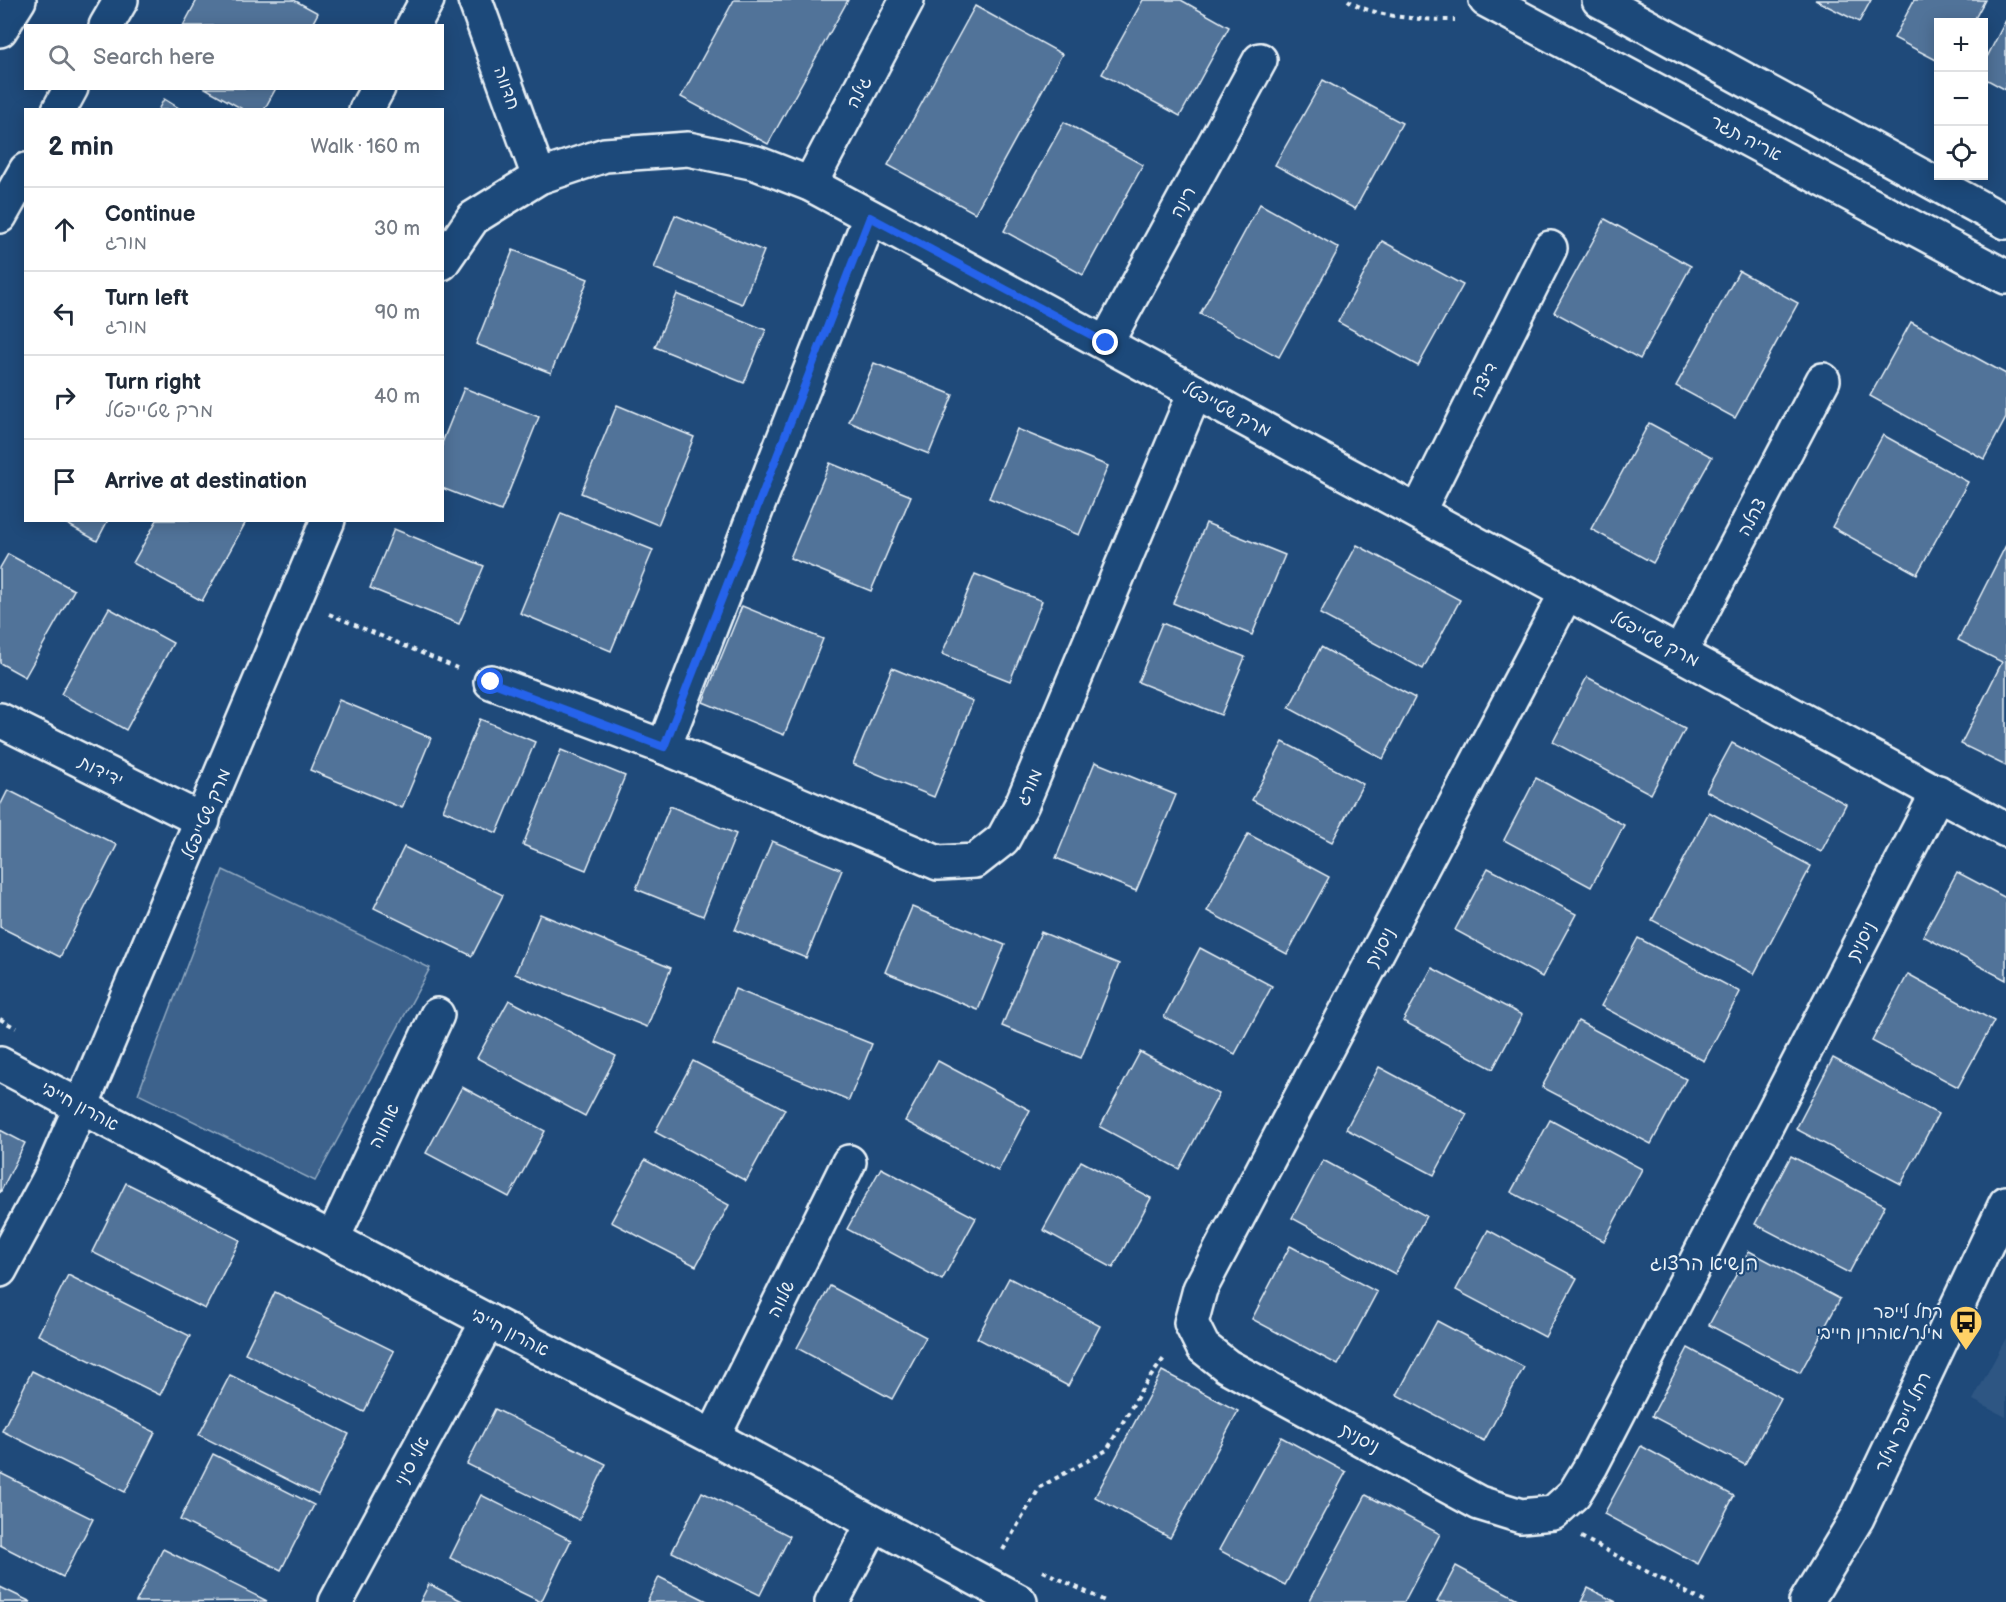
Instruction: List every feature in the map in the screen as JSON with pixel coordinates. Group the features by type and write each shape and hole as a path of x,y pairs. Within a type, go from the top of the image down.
{"street":[{"path":"0,30 19,0"},
{"path":"107,24 120,0"},
{"path":"414,24 427,0"},
{"name":"חדווה","path":"475,0 539,177"},
{"name":"גילה","path":"810,184 907,0"},
{"name":"אריה תגר","path":"1486,0 2006,277"},
{"path":"1599,0 2006,222"},
{"name":"רינה","path":"1106,343 1260,60"},
{"path":"60,108 70,90"},
{"path":"367,108 377,90"},
{"name":"מרק שטייפטל","path":"444,260 472,218 539,177 604,155 687,149 756,163 810,184 2006,830"},
{"path":"0,216 24,174"},
{"path":"664,747 870,217"},
{"name":"דיצה","path":"1418,512 1550,248"},
{"name":"צהלה","path":"1680,653 1823,380"},
{"name":"מורג","path":"491,682 664,747 938,863 975,861 1003,839 1022,804 1195,392"},
{"name":"מרק שטייפטל","path":"81,1106 327,522"},
{"name":"ניסנית","path":"1567,592 1200,1289 1191,1323 1203,1347 1227,1366 1479,1503 1521,1515 1553,1514 1574,1494 1591,1466 1938,792"},
{"name":"ידידות","path":"0,720 203,821"},
{"name":"אחווה","path":"333,1238 437,1015"},
{"name":"אהרון חייבי","path":"0,1064 713,1437 1020,1602"},
{"path":"0,1270 49,1179 81,1106"},
{"name":"שלווה","path":"713,1437 849,1162"},
{"name":"רחל לייפר מילר","path":"1806,1602 1857,1518 2006,1203"},
{"name":"אלי סיני","path":"336,1602 488,1321"},
{"path":"832,1602 873,1524"}],"path":[{"path":"295,599 491,682"},
{"path":"1002,1551 1040,1486 1107,1450 1143,1387 1191,1323"},
{"path":"1553,1514 1574,1534 1705,1602"}],"shaded area":[{"path":"223,870 430,968 315,1181 138,1094"},
{"path":"2006,1338 2006,1417 1973,1400"}],"building":[{"path":"197,0 294,0 318,13 312,24 184,24"},
{"path":"734,0 848,0 768,144 681,97"},
{"path":"1143,0 1181,0 1229,27 1180,116 1102,74"},
{"path":"1815,0 1871,0 1859,22"},
{"path":"1914,0 1985,0 1975,18 1934,18 1934,59 1894,38"},
{"path":"975,6 1062,54 975,213 888,165"},
{"path":"2006,20 2006,90 1988,80 1988,55"},
{"path":"1323,80 1402,123 1355,209 1275,165"},
{"path":"209,90 275,90 265,108 240,108"},
{"path":"164,99 179,108 159,108"},
{"path":"1064,122 1143,165 1083,275 1004,231"},
{"path":"1260,204 1339,248 1279,357 1200,314"},
{"path":"675,215 764,251 742,304 654,268"},
{"path":"1605,219 1691,266 1640,359 1554,312"},
{"path":"1382,241 1463,285 1418,366 1338,322"},
{"path":"513,250 588,279 551,373 476,344"},
{"path":"1739,271 1798,303 1735,418 1676,386"},
{"path":"677,294 766,330 744,383 655,347"},
{"path":"1911,322 2006,374 2006,418 1984,459 1870,396"},
{"path":"874,363 953,395 929,454 849,422"},
{"path":"464,388 539,417 501,511 444,489 444,438"},
{"path":"617,405 694,437 658,525 581,493"},
{"path":"1649,423 1712,457 1653,563 1591,529"},
{"path":"1017,429 1108,466 1079,535 989,498"},
{"path":"1883,435 1968,482 1917,574 1832,527"},
{"path":"830,463 911,496 871,591 790,558"},
{"path":"561,513 653,550 611,651 520,613"},
{"path":"64,522 107,522 97,541"},
{"path":"156,522 246,522 202,601 133,563"},
{"path":"1206,523 1285,555 1252,635 1173,603"},
{"path":"394,529 484,566 459,624 370,588"},
{"path":"1357,545 1460,600 1423,669 1320,614"},
{"path":"2006,545 2006,766 1961,744 2002,662 1958,640"},
{"path":"8,554 74,590 25,677 0,663 0,568"},
{"path":"975,574 1042,601 1010,681 942,654"},
{"path":"742,606 823,639 784,735 703,702"},
{"path":"109,608 173,643 126,730 61,694"},
{"path":"1162,623 1245,657 1221,715 1138,682"},
{"path":"1321,647 1415,698 1383,759 1289,708"},
{"path":"892,668 973,701 934,797 853,764"},
{"path":"1587,677 1685,729 1651,794 1553,742"},
{"path":"339,700 431,738 402,808 310,770"},
{"path":"480,719 535,742 497,833 443,810"},
{"path":"1283,742 1363,784 1332,842 1252,800"},
{"path":"1732,743 1846,804 1821,852 1706,791"},
{"path":"561,750 625,776 586,870 523,845"},
{"path":"1095,762 1176,795 1136,891 1056,858"},
{"path":"1536,778 1624,825 1591,887 1504,840"},
{"path":"8,790 117,845 60,957 0,927 0,806"},
{"path":"670,806 736,834 703,916 636,889"},
{"path":"1709,812 1811,866 1754,974 1652,920"},
{"path":"1248,834 1329,877 1287,954 1207,911"},
{"path":"772,841 842,870 806,958 735,930"},
{"path":"404,847 503,895 472,956 374,908"},
{"path":"1488,868 1576,914 1542,977 1455,930"},
{"path":"1957,872 2006,898 2006,980 1923,936"},
{"path":"912,907 1005,945 978,1010 885,972"},
{"path":"540,914 671,968 647,1027 515,974"},
{"path":"1041,932 1119,964 1081,1058 1002,1026"},
{"path":"1638,938 1740,992 1704,1061 1601,1006"},
{"path":"1200,948 1272,986 1235,1054 1164,1017"},
{"path":"1432,968 1522,1015 1493,1069 1403,1021"},
{"path":"1908,974 1994,1021 1958,1087 1872,1041"},
{"path":"735,989 872,1044 849,1100 713,1044"},
{"path":"509,1000 616,1056 585,1116 477,1058"},
{"path":"1578,1021 1686,1079 1651,1144 1542,1087"},
{"path":"1140,1052 1219,1094 1179,1169 1100,1127"},
{"path":"1833,1058 1938,1114 1901,1184 1796,1129"},
{"path":"693,1061 785,1109 746,1181 655,1132"},
{"path":"938,1061 1030,1110 998,1171 905,1121"},
{"path":"1379,1067 1467,1114 1434,1175 1346,1129"},
{"path":"462,1087 545,1131 509,1197 426,1153"},
{"path":"1550,1120 1642,1169 1604,1241 1511,1192"},
{"path":"0,1130 25,1143 0,1193"},
{"path":"1791,1156 1885,1205 1849,1273 1755,1224"},
{"path":"645,1160 729,1205 696,1266 611,1222"},
{"path":"1323,1160 1426,1216 1395,1274 1292,1218"},
{"path":"1081,1161 1151,1198 1113,1268 1043,1230"},
{"path":"881,1168 976,1218 942,1280 847,1229"},
{"path":"126,1183 240,1240 205,1309 92,1252"},
{"path":"1488,1230 1577,1278 1545,1337 1456,1290"},
{"path":"1290,1246 1377,1292 1338,1365 1252,1319"},
{"path":"1749,1251 1840,1299 1800,1373 1709,1325"},
{"path":"68,1275 190,1336 160,1395 38,1335"},
{"path":"1009,1278 1100,1326 1068,1386 977,1338"},
{"path":"830,1286 926,1337 892,1399 797,1348"},
{"path":"275,1292 394,1351 364,1412 245,1353"},
{"path":"1437,1321 1524,1367 1484,1441 1397,1395"},
{"path":"1688,1348 1781,1398 1745,1465 1652,1416"},
{"path":"32,1371 155,1432 125,1492 2,1431"},
{"path":"1162,1371 1238,1411 1170,1538 1095,1497"},
{"path":"230,1375 349,1434 318,1495 199,1435"},
{"path":"495,1409 606,1464 579,1520 467,1464"},
{"path":"1281,1437 1346,1472 1285,1585 1219,1550"},
{"path":"1641,1446 1734,1496 1698,1564 1604,1514"},
{"path":"213,1454 314,1505 281,1570 180,1520"},
{"path":"0,1473 93,1519 63,1577 0,1545"},
{"path":"702,1492 790,1536 760,1595 672,1552"},
{"path":"481,1495 571,1540 541,1602 450,1558"},
{"path":"1366,1495 1440,1534 1404,1602 1309,1602"},
{"path":"163,1549 267,1601 136,1602"},
{"path":"1456,1566 1523,1602 1437,1602"},
{"path":"659,1577 709,1602 647,1602"},
{"path":"429,1584 464,1602 420,1602"},
{"path":"0,1587 31,1602 0,1602"},
{"path":"1588,1588 1616,1602 1581,1602"}],"place":[{"name":"רחל לייפר מילר/אהרון חייבי","path":"1966,1351"}],"district":[{"name":"הנשיא הרצוג","path":"1704,1263"}],"route":[{"path":"491,682 664,747 870,217 1106,343"}]}
